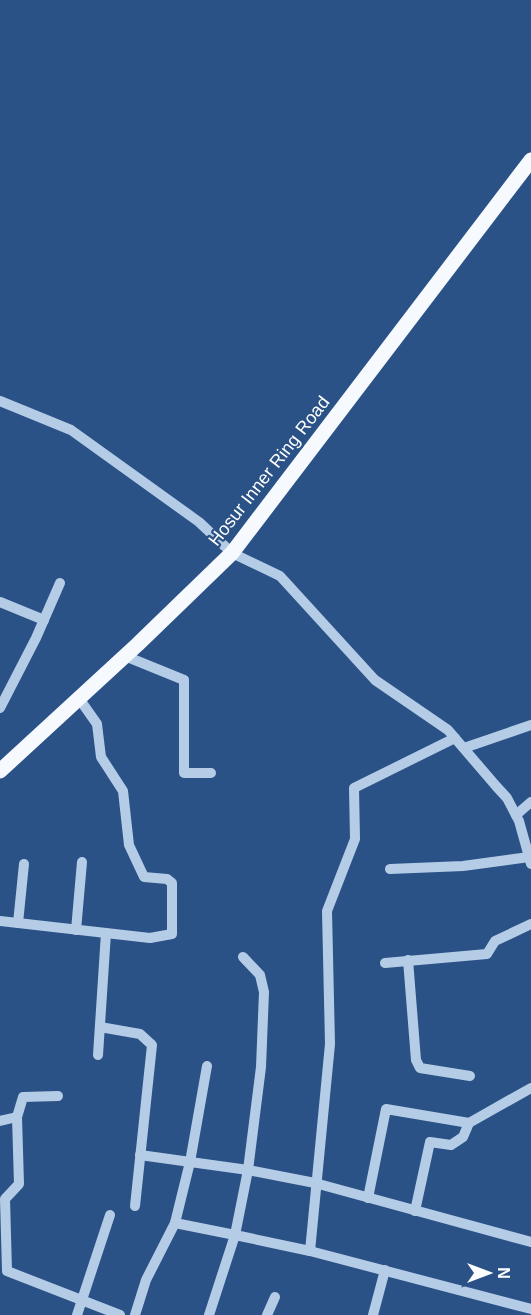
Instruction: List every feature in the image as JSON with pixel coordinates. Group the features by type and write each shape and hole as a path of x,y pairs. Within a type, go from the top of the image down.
{"main road":[{"name":"Hosur Inner Ring Road","path":"0,770 125,656 232,553 531,160"}],"street":[{"path":"0,400 71,430 199,522 232,553 280,576 375,680 448,730 464,748 507,798 516,815 530,861 390,869"},
{"path":"0,708 60,583"},
{"path":"0,602 44,620"},
{"path":"125,656 184,680 184,773 211,773"},
{"path":"0,921 150,938 170,936 173,930 172,884 167,879 149,879 141,873 129,845 123,791 101,756 97,724 78,697"},
{"path":"464,748 531,725"},
{"path":"310,1251 330,1044 327,911 355,838 354,788 454,738"},
{"path":"516,815 531,802"},
{"path":"76,930 82,862"},
{"path":"18,923 24,864"},
{"path":"385,963 487,954 495,941 531,924"},
{"path":"98,1055 106,933"},
{"path":"209,1315 235,1235 248,1170 261,1067 264,992 261,975 243,957"},
{"path":"408,960 416,1060 420,1068 470,1076"},
{"path":"100,1027 140,1034 152,1045 135,1206"},
{"path":"135,1315 146,1280 175,1223 190,1162 207,1066"},
{"path":"416,1211 430,1142 451,1145 463,1137 469,1123 531,1088"},
{"path":"58,1095 23,1097 17,1117 19,1184 5,1199 3,1272 82,1299 120,1315"},
{"path":"368,1198 386,1109 469,1123"},
{"path":"0,1121 17,1117"},
{"path":"140,1155 248,1170 315,1183 531,1242"},
{"path":"77,1315 110,1215"},
{"path":"175,1223 310,1251 531,1309"},
{"path":"373,1315 385,1270"},
{"path":"267,1315 275,1297"}]}
